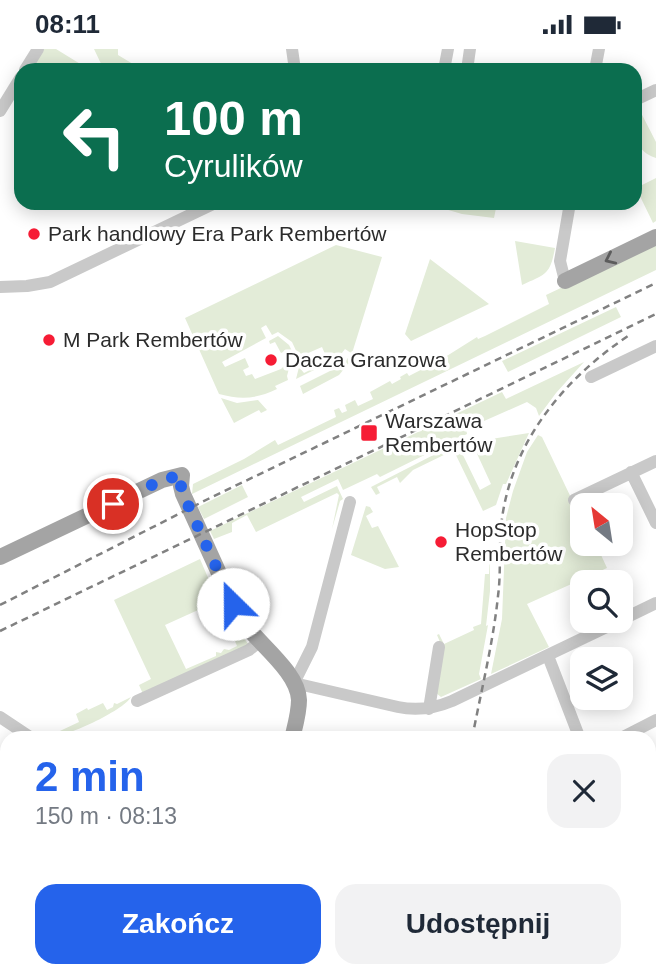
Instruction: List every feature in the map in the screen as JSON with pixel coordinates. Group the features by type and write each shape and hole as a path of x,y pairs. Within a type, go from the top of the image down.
{"main road":[{"path":"565,281 656,237"},
{"path":"0,557 162,480 182,475 183,494 244,625 283,666 294,683 299,703 294,731"}],"street":[{"path":"0,111 14,88"},
{"path":"0,287 50,282 200,210"},
{"path":"565,281 560,265 569,210"},
{"path":"591,377 656,346"},
{"path":"589,493 656,461"},
{"path":"631,473 656,523"},
{"path":"350,502 312,647 294,683 413,710 429,709 452,701 595,633"},
{"path":"633,614 656,603"},
{"path":"137,701 248,651 259,642"},
{"path":"429,709 439,647"},
{"path":"548,656 577,731"},
{"path":"0,717 21,731"},
{"path":"635,731 656,720"}],"green space":[{"path":"44,49 56,49 79,63 35,63"},
{"path":"94,49 118,49 118,55 131,63 101,63"},
{"path":"642,115 656,142 656,158 643,150"},
{"path":"656,178 656,221 653,223 642,200 642,185"},
{"path":"448,210 496,210 494,218"},
{"path":"515,241 555,248 546,273 522,285"},
{"path":"656,243 656,270 192,494 193,484 275,440 278,445 336,417 334,410 339,408 342,413 347,411 345,405 355,400 358,406 373,399 370,392 390,381 392,384 407,373 409,376 477,337 478,339 485,336 549,304 546,295"},
{"path":"336,245 382,257 349,363 339,375 303,394 300,386 344,364 351,353 345,349 338,358 296,379 299,367 304,373 324,363 321,356 325,354 322,347 299,357 292,342 278,332 272,335 266,325 261,328 266,338 222,362 225,367 245,358 249,367 243,370 246,376 252,374 255,379 281,369 286,364 284,359 290,354 287,350 281,353 275,342 270,344 269,341 278,336 289,345 293,353 288,380 275,386 277,389 255,397 241,398 219,394 185,318"},
{"path":"430,259 489,304 411,341 405,334"},
{"path":"616,307 621,317 508,372 502,361"},
{"path":"584,362 539,416 536,408 527,402 466,429 467,434 380,477 377,474 343,490 338,479 301,497 304,502 337,486 343,499 340,501 332,529 339,495 337,493 256,532 247,515 232,523 232,532 214,539 210,531 502,392 506,399"},
{"path":"221,398 237,403 258,400 267,410 261,413 259,410 234,423"},
{"path":"529,433 506,484 503,484 496,505 483,511 453,449 413,470 400,483 397,477 377,487 380,493 376,495 371,487 464,442 467,448 461,451 480,490 491,484 473,445"},
{"path":"538,435 542,437 570,496 570,557 602,557 607,568 570,570 570,585 527,604 549,647 491,674 502,619 506,518 527,452"},
{"path":"242,485 248,497 204,519 198,507"},
{"path":"366,506 373,512 366,516 372,528 378,526 399,567 385,569 351,555"},
{"path":"490,553 490,591 486,626 488,625 479,674 481,679 441,697 436,693 442,647 437,635 439,634 444,644 481,624 485,574 489,574"},
{"path":"200,559 218,601 165,625 186,669 216,656 216,652 221,653 224,649 237,646 227,622 232,622 249,645 143,694 139,685 151,679 114,600"},
{"path":"131,697 117,709 92,723 72,731 60,731 79,722 76,714 87,708 88,710 103,703 107,710 113,707 114,703"}],"railway":[{"path":"0,605 208,499 656,283"},
{"path":"0,631 656,314"},
{"path":"474,731 496,614 501,527 515,468 528,441 563,393 584,371 631,334"}],"place":[{"name":"Park handlowy Era Park Rembertów","path":"34,234"},
{"name":"M Park Rembertów","path":"49,340"},
{"name":"Dacza Granzowa","path":"271,360"},
{"name":"Warszawa Rembertów","path":"369,433"},
{"name":"HopStop Rembertów","path":"441,542"}],"route":[{"path":"113,504 162,480 182,475 180,481 183,494 233,604"}]}
